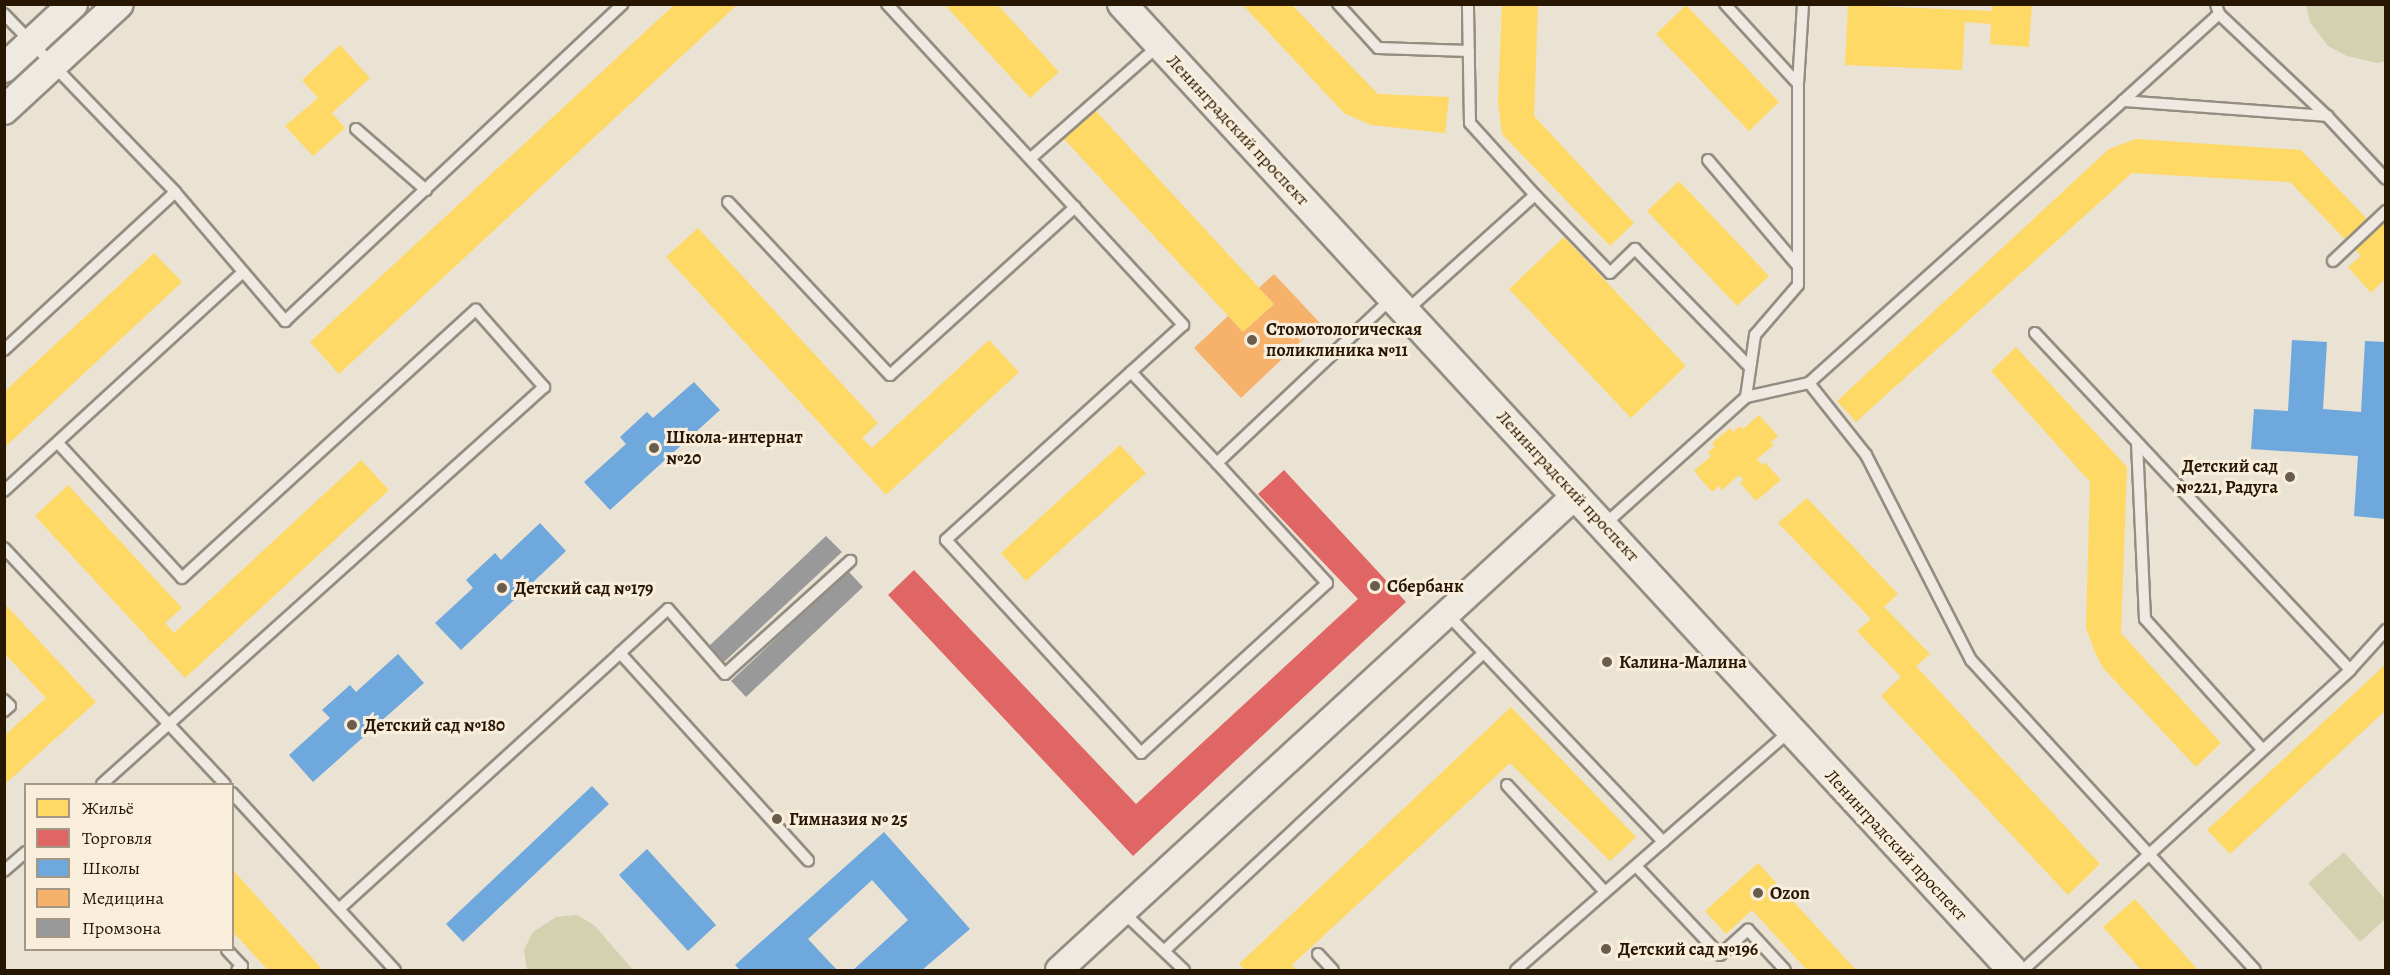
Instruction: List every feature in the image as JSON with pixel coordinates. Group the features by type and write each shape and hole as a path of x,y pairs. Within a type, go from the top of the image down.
{"main road":[{"path":"4,68 74,4"},
{"path":"4,110 119,4"},
{"name":"Ленинградский проспект","path":"1122,4 2012,970"}],"street":[{"path":"1059,970 1576,495"}],"lane":[{"path":"604,4 614,13"},
{"path":"4,14 175,192 285,321 623,4"},
{"path":"887,4 1183,325 1131,372 946,540 1141,753 1327,584 1131,372"},
{"path":"1338,4 1378,48 1469,51"},
{"path":"1468,4 1470,123 1610,273 1635,249 1748,365"},
{"path":"1725,4 1798,84"},
{"path":"1746,397 1748,365 1755,335 1798,285 1798,84 1803,4"},
{"path":"1604,525 1746,397 1809,383 2122,101 2218,9 2327,116 2385,179"},
{"path":"1031,158 1159,45"},
{"path":"2122,101 2327,116"},
{"path":"356,129 426,190"},
{"path":"1708,160 1798,266"},
{"path":"4,350 175,192"},
{"path":"1217,463 1400,304 1535,195"},
{"path":"729,202 890,375 1075,207"},
{"path":"2333,261 2385,211"},
{"path":"4,491 242,273"},
{"path":"58,443 182,578 476,310 544,387 103,783"},
{"path":"2035,333 2350,670"},
{"path":"1809,383 1866,455 1971,660 2151,852 2255,970"},
{"path":"2138,443 2145,619 2262,749"},
{"path":"4,548 224,783"},
{"path":"339,909 668,609 725,674 850,561"},
{"path":"1447,614 1663,842"},
{"path":"2023,970 2350,670 2385,630"},
{"path":"620,653 808,860"},
{"path":"1165,950 1484,653"},
{"path":"4,700 10,706 4,711"},
{"path":"1516,970 1791,729"},
{"path":"1507,785 1605,892"},
{"path":"234,795 395,970"},
{"path":"4,871 24,854"},
{"path":"1636,866 1720,955 1748,930 1785,970"},
{"path":"1123,912 1184,970"},
{"path":"228,951 242,966 237,970"},
{"path":"1318,954 1333,970"}],"shaded area":[{"path":"2306,5 2385,5 2385,61 2378,63 2347,56 2328,46 2310,22"},
{"path":"2344,852 2385,899 2385,919 2360,942 2308,883"},
{"path":"577,915 594,925 633,970 527,970 524,950 533,932 556,917"}],"building: Жильё":[{"path":"675,4 738,4 339,374 310,342"},
{"path":"944,4 997,4 1059,72 1030,98"},
{"path":"1242,4 1291,4 1378,94 1449,97 1445,133 1371,125 1344,113"},
{"path":"1502,4 1538,4 1534,116 1634,223 1610,246 1502,134 1498,101"},
{"path":"1992,4 2032,4 2029,47 1990,44 1991,24 1965,22 1962,70 1845,65 1848,5 1992,11"},
{"path":"1686,5 1779,102 1749,131 1656,34"},
{"path":"340,45 370,78 332,113 345,128 313,156 285,126 318,98 302,80"},
{"path":"1094,109 1274,304 1243,332 1063,138"},
{"path":"2136,139 2301,150 2372,224 2380,219 2386,225 2386,278 2371,293 2348,267 2361,256 2290,182 2132,173 1856,422 1837,401 2109,149"},
{"path":"1679,181 1769,276 1737,306 1647,211"},
{"path":"698,228 878,423 862,438 872,448 989,340 1019,372 886,495 666,257"},
{"path":"1564,237 1686,366 1631,418 1509,289"},
{"path":"154,253 182,282 4,448 4,392"},
{"path":"2016,347 2127,467 2121,633 2221,743 2196,767 2103,668 2094,650 2086,628 2090,482 1991,371"},
{"path":"1759,415 1778,436 1771,442 1774,445 1757,459 1762,465 1765,462 1781,480 1756,501 1740,483 1744,480 1739,475 1722,490 1719,486 1712,492 1694,471 1711,456 1708,452 1715,447 1712,443 1730,428 1733,432 1740,426 1743,429"},
{"path":"1120,445 1146,473 1026,581 1001,553"},
{"path":"361,460 389,490 185,678 35,516 68,485 182,608 165,623 174,633"},
{"path":"1807,498 1898,594 1884,607 1930,654 1916,666 2100,864 2068,895 1881,696 1901,677 1857,631 1871,619 1778,523"},
{"path":"4,603 96,702 4,785 4,736 46,698 4,653"},
{"path":"2386,664 2386,710 2230,854 2207,830"},
{"path":"1511,707 1636,837 1610,861 1510,763 1292,965 1296,970 1245,970 1239,964"},
{"path":"1758,863 1856,970 1807,970 1752,910 1726,934 1705,911"},
{"path":"234,871 323,970 268,970 234,933"},
{"path":"2135,899 2198,970 2141,970 2103,927"}],"building: Торговля":[{"path":"1284,470 1406,602 1133,856 888,595 914,570 1136,804 1358,599 1258,494"}],"building: Школы":[{"path":"2292,340 2327,342 2323,409 2361,412 2365,341 2386,342 2386,519 2354,516 2358,456 2251,449 2254,409 2288,411"},
{"path":"694,382 720,410 610,510 584,482 626,444 620,437 647,412 653,418"},
{"path":"540,523 566,551 461,650 435,623 473,588 466,580 495,553 501,560"},
{"path":"398,654 424,683 313,782 289,755 330,718 322,710 350,685 356,692"},
{"path":"592,786 609,804 463,942 446,924"},
{"path":"884,832 970,929 922,970 853,970 908,920 872,880 808,939 837,970 740,970 735,965"},
{"path":"647,849 716,925 688,951 619,875"}],"building: Медицина":[{"name":"Стомотологическая поликлиника №11","path":"1274,274 1320,323 1241,398 1194,348 1228,316 1243,332 1274,304 1259,288"}],"building: Промзона":[{"path":"826,536 842,552 724,662 709,646"},
{"path":"848,571 863,587 746,697 731,681"}],"place":[{"name":"Стомотологическая поликлиника №11","path":"1252,340"},
{"name":"Школа-интернат №20","path":"654,448"},
{"name":"Детский сад №221, Радуга","path":"2290,477"},
{"name":"Сбербанк","path":"1375,586"},
{"name":"Детский сад №179","path":"502,588"},
{"name":"Калина-Малина","path":"1607,662"},
{"name":"Детский сад №180","path":"352,725"},
{"name":"Гимназия № 25","path":"777,819"},
{"name":"Ozon","path":"1758,893"},
{"name":"Детский сад №196","path":"1606,949"}]}
